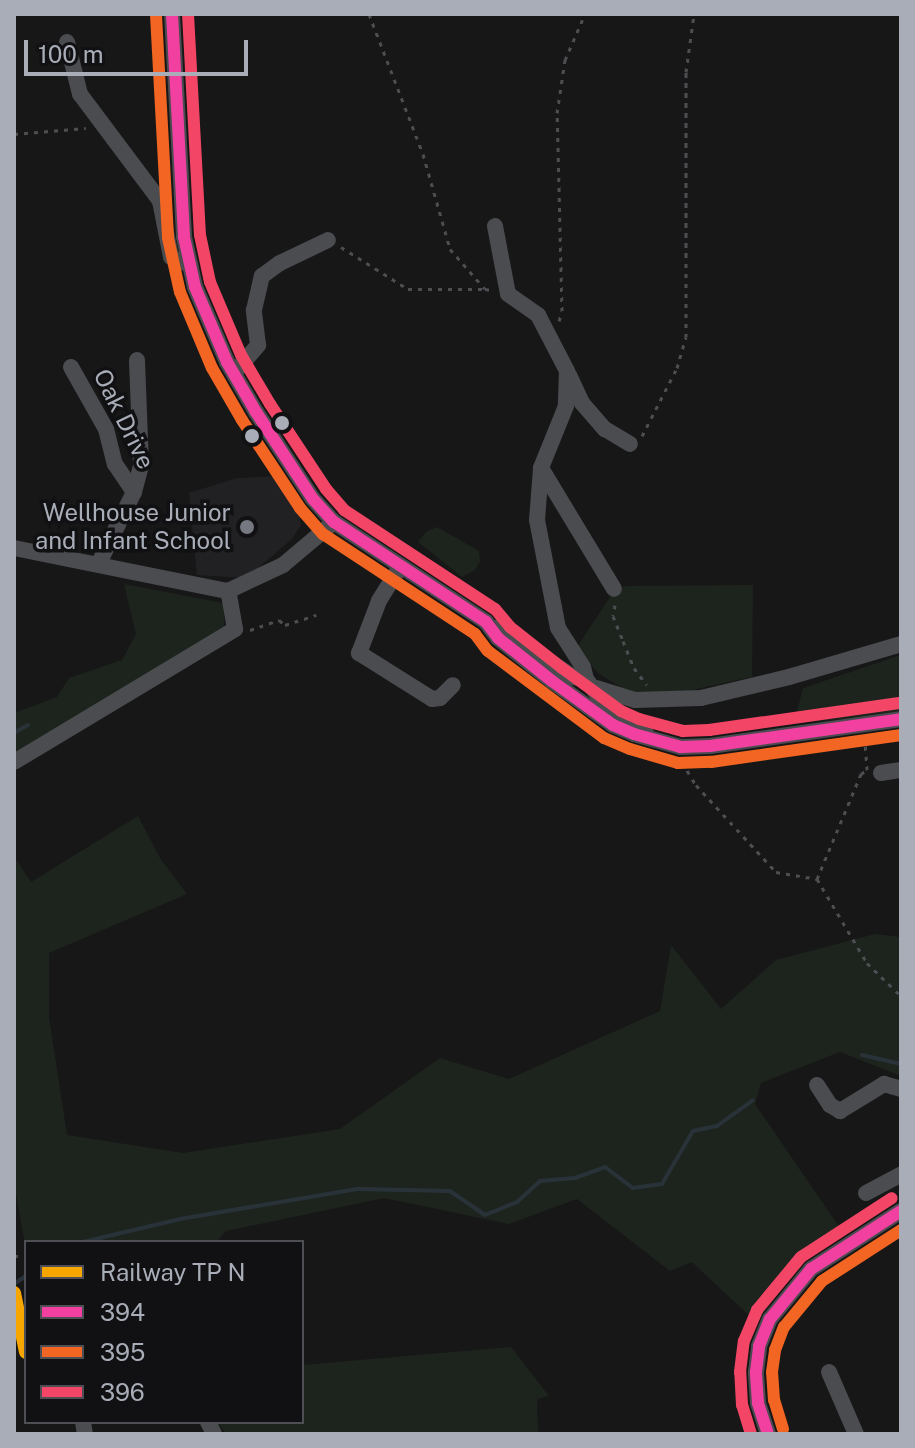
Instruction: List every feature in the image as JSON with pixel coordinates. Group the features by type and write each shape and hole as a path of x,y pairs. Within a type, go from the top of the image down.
{"street":[{"path":"172,14 184,237 195,287 234,373 313,499 334,522 486,622 525,643 573,677 635,700 654,702 715,695 901,644"},
{"path":"67,42 80,94 160,201 171,257 190,265"},
{"path":"495,226 508,294 538,315 582,403 605,429 630,444"},
{"path":"234,373 258,345 254,310 262,276 280,263 328,240"},
{"name":"Oak Drive","path":"99,563 134,492 141,465 137,360"},
{"name":"Oak Drive","path":"71,367 106,429 115,464 134,492"},
{"path":"567,371 566,406 541,468 537,520 558,628 603,702 657,740"},
{"path":"541,468 614,589"},
{"path":"14,548 228,591 283,565 334,522"},
{"path":"400,567 379,601 359,653 432,699 440,698 453,685"},
{"path":"14,762 235,629 228,591"},
{"path":"486,622 498,638 613,725 681,747 710,746 901,719"},
{"path":"881,773 901,770"},
{"path":"817,1085 830,1105 840,1111 884,1084 901,1089"},
{"path":"866,1193 901,1174"},
{"path":"768,1434 758,1403 756,1372 759,1346 770,1319 811,1269 901,1211"},
{"path":"829,1372 845,1404 847,1427"}],"path":[{"path":"369,14 423,154 450,249 485,289"},
{"path":"552,342 562,311 557,113 565,60 585,14"},
{"path":"630,444 636,446 647,429 677,368 686,337 686,72 694,14"},
{"path":"14,134 76,127"},
{"path":"328,240 408,289 485,289 508,294"},
{"path":"614,589 617,594 613,616 634,668 654,693 654,702"},
{"path":"235,629 238,634 279,620 285,625 316,615"},
{"path":"817,879 855,787 867,770 864,723"},
{"path":"678,758 689,767 696,785 776,872 817,879 867,963 901,996"}],"shaded area":[{"name":"Wellhouse Junior and Infant School","path":"281,476 288,484 299,513 301,525 292,539 246,578 197,575 189,493 237,478"},
{"path":"437,527 479,551 480,562 475,570 462,577 418,542 426,532"},
{"path":"124,584 223,603 225,630 14,758 14,713 57,697 69,678 122,660 136,634"},
{"path":"753,585 752,677 678,693 628,692 598,673 577,647 612,594 625,586"},
{"path":"901,655 901,714 794,723 803,688"},
{"path":"138,816 160,858 187,894 49,953 49,1017 67,1135 183,1153 340,1129 440,1058 509,1079 660,1011 671,945 721,1009 776,960 875,934 901,937 901,1076 840,1052 761,1083 755,1104 842,1231 793,1271 757,1323 692,1262 670,1271 577,1199 509,1224 384,1198 226,1231 218,1240 24,1240 14,1182 14,856 31,882"},
{"path":"511,1347 549,1396 537,1399 538,1434 227,1434 218,1424 304,1424 304,1365"}],"waterway":[{"path":"14,733 28,725"},
{"path":"862,1055 901,1064"},
{"path":"91,1240 180,1219 358,1189 450,1191 485,1215 517,1202 540,1181 575,1178 605,1167 633,1188 662,1184 693,1131 717,1126 753,1100"},
{"path":"14,1284 24,1277"}],"transit line":[{"name":"394","path":"172,14 184,237 195,287 227,362 256,412 313,499 334,522 486,622 498,638 552,681 613,725 634,734 681,747 710,746 901,719"},
{"name":"396","path":"188,14 200,235 210,282 241,355 326,489 344,510 495,609 510,627 562,668 621,711 639,719 683,731 709,730 899,703"},
{"name":"395","path":"156,15 168,238 180,292 212,368 242,420 300,508 323,534 475,634 488,651 604,738 630,749 678,763 711,762 901,735"},
{"name":"396","path":"751,1434 742,1405 740,1372 744,1341 757,1310 801,1257 892,1198"},
{"name":"394","path":"768,1434 758,1403 756,1372 759,1346 770,1319 811,1269 901,1211"},
{"name":"395","path":"783,1429 774,1400 772,1372 775,1350 784,1327 822,1281 901,1230"},
{"path":"14,1293 24,1342"}],"place":[{"name":"Wellhouse Junior and Infant School","path":"247,527"}]}
